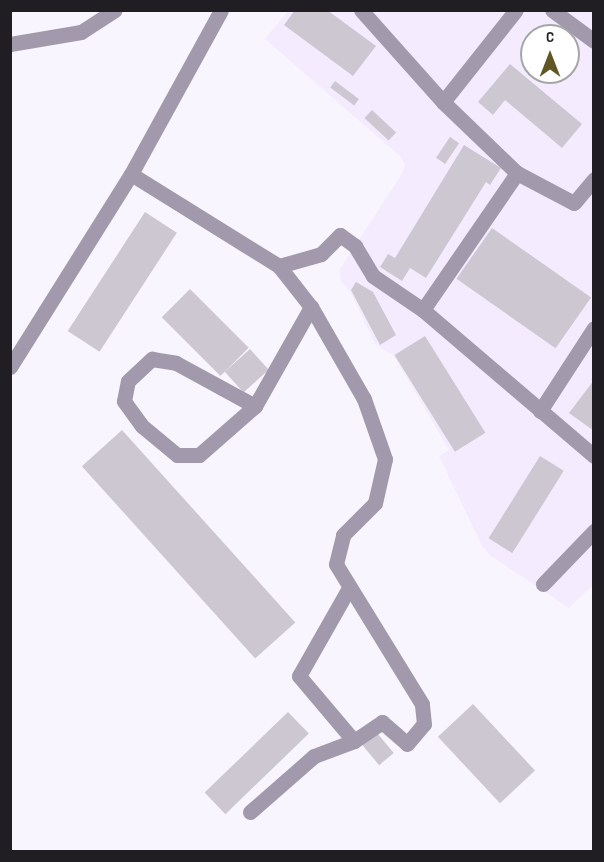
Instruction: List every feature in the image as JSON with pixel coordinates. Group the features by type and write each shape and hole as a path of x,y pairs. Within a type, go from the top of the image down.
{"lane":[{"path":"10,44 81,32 115,10"},
{"path":"10,367 131,174 221,10"},
{"path":"360,10 443,102 517,173 574,204 594,178"},
{"path":"443,102 516,10"},
{"path":"552,10 594,41"},
{"path":"423,310 517,173"},
{"path":"131,174 279,266 311,307 364,399 385,459 375,503 343,535 336,564 422,704 424,724 407,744 382,722 354,741 314,756 250,812"},
{"path":"279,266 321,254 340,235 355,246 373,276 423,310 594,456"},
{"path":"255,406 176,363 152,359 140,367 128,381 124,400 142,426 177,455 199,455 255,406 311,307"},
{"path":"540,411 594,328"},
{"path":"543,584 594,531"},
{"path":"349,588 299,676 354,741"}],"shaded area":[{"path":"288,11 593,11 594,584 569,608 491,556 482,546 439,456 449,450 394,356 375,344 350,291 341,281 339,270 400,177 405,166 402,158 265,39"}],"building":[{"path":"295,10 327,10 376,46 353,76 284,25"},
{"path":"510,64 520,72 520,84 534,84 582,124 562,148 505,100 493,115 478,102"},
{"path":"335,81 359,99 354,105 330,87"},
{"path":"372,110 396,133 389,141 364,118"},
{"path":"450,137 459,143 445,164 436,158"},
{"path":"464,145 501,168 490,185 486,182 426,278 410,268 402,281 380,267 388,254 395,258"},
{"path":"145,212 177,233 100,352 68,331"},
{"path":"492,228 591,297 556,348 456,279"},
{"path":"356,282 373,292 396,335 380,345 351,290"},
{"path":"190,289 249,348 220,376 162,317"},
{"path":"425,336 485,433 455,452 394,355"},
{"path":"250,349 269,370 243,393 225,372"},
{"path":"594,380 594,431 569,413"},
{"path":"122,430 295,622 255,659 82,466"},
{"path":"540,456 564,471 512,553 489,538"},
{"path":"473,704 535,771 500,803 438,737"},
{"path":"288,712 309,734 225,814 205,793"},
{"path":"377,733 394,753 379,765 362,745"}]}
